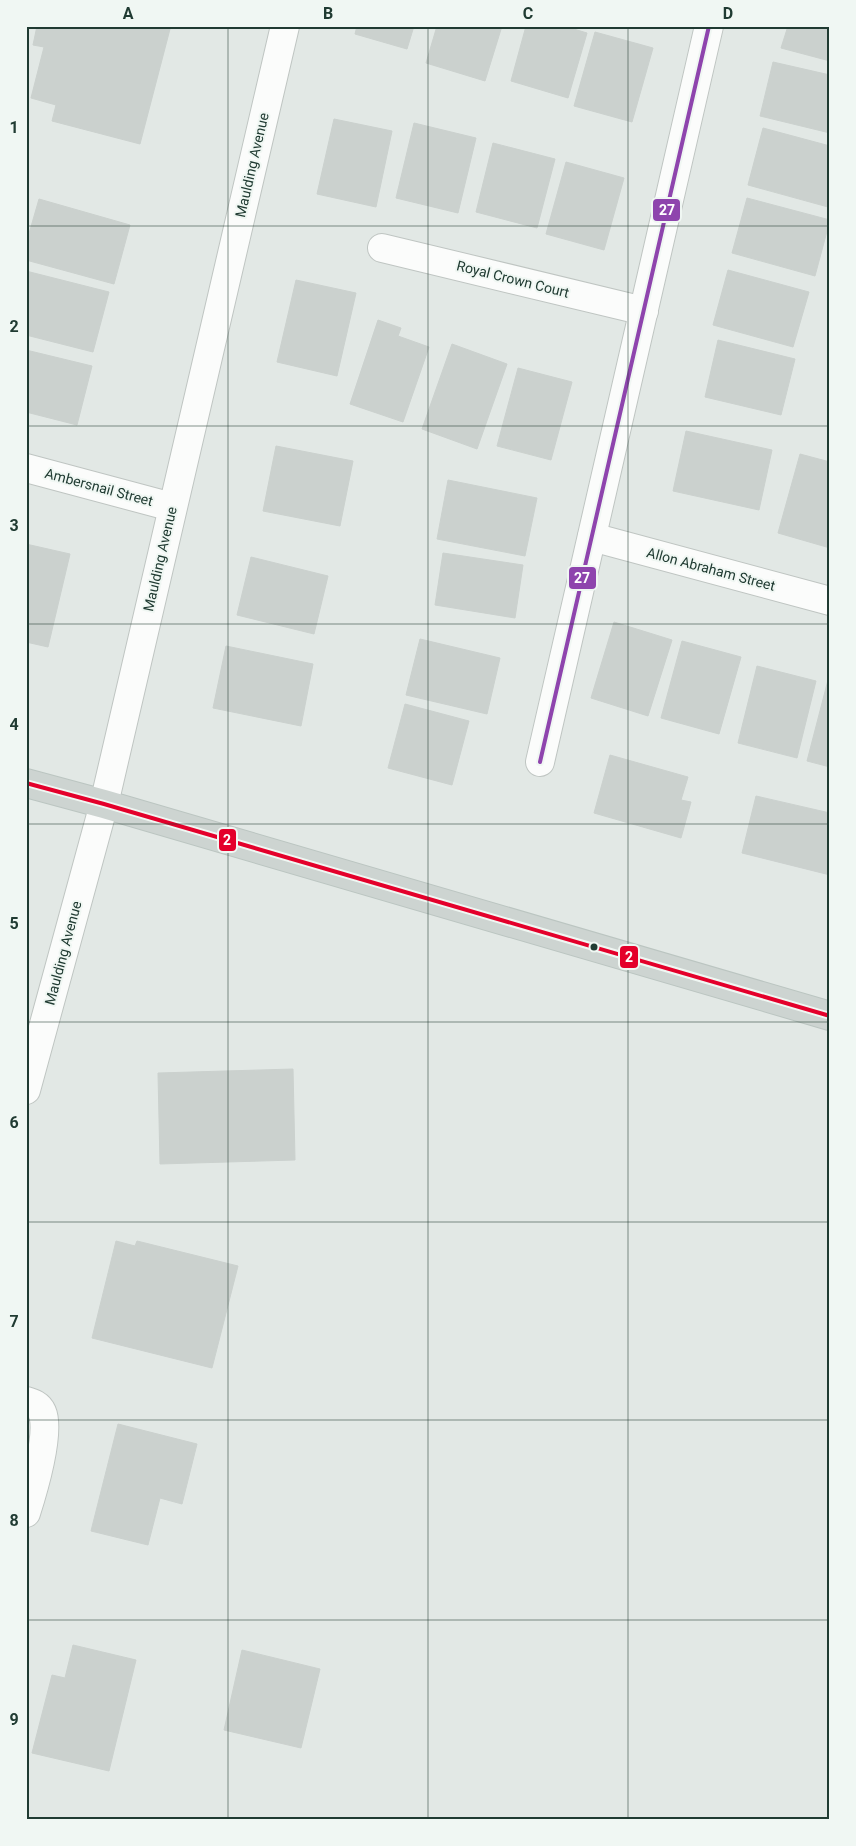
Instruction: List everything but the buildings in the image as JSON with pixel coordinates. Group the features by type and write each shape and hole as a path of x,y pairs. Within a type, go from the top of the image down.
{"main road":[{"path":"26,783 104,804 830,1016"}],"street":[{"name":"Maulding Avenue","path":"26,1090 104,804 285,26"},
{"path":"540,762 709,26"},
{"name":"Royal Crown Court","path":"382,248 644,311"},
{"name":"Ambersnail Street","path":"26,468 172,507"},
{"name":"Allon Abraham Street","path":"592,537 830,601"},
{"path":"26,1401 35,1404 41,1410 45,1422 36,1481 26,1514"}],"transit line":[{"name":"27","path":"540,762 709,26"},
{"name":"2","path":"26,783 104,804 830,1016"}]}
